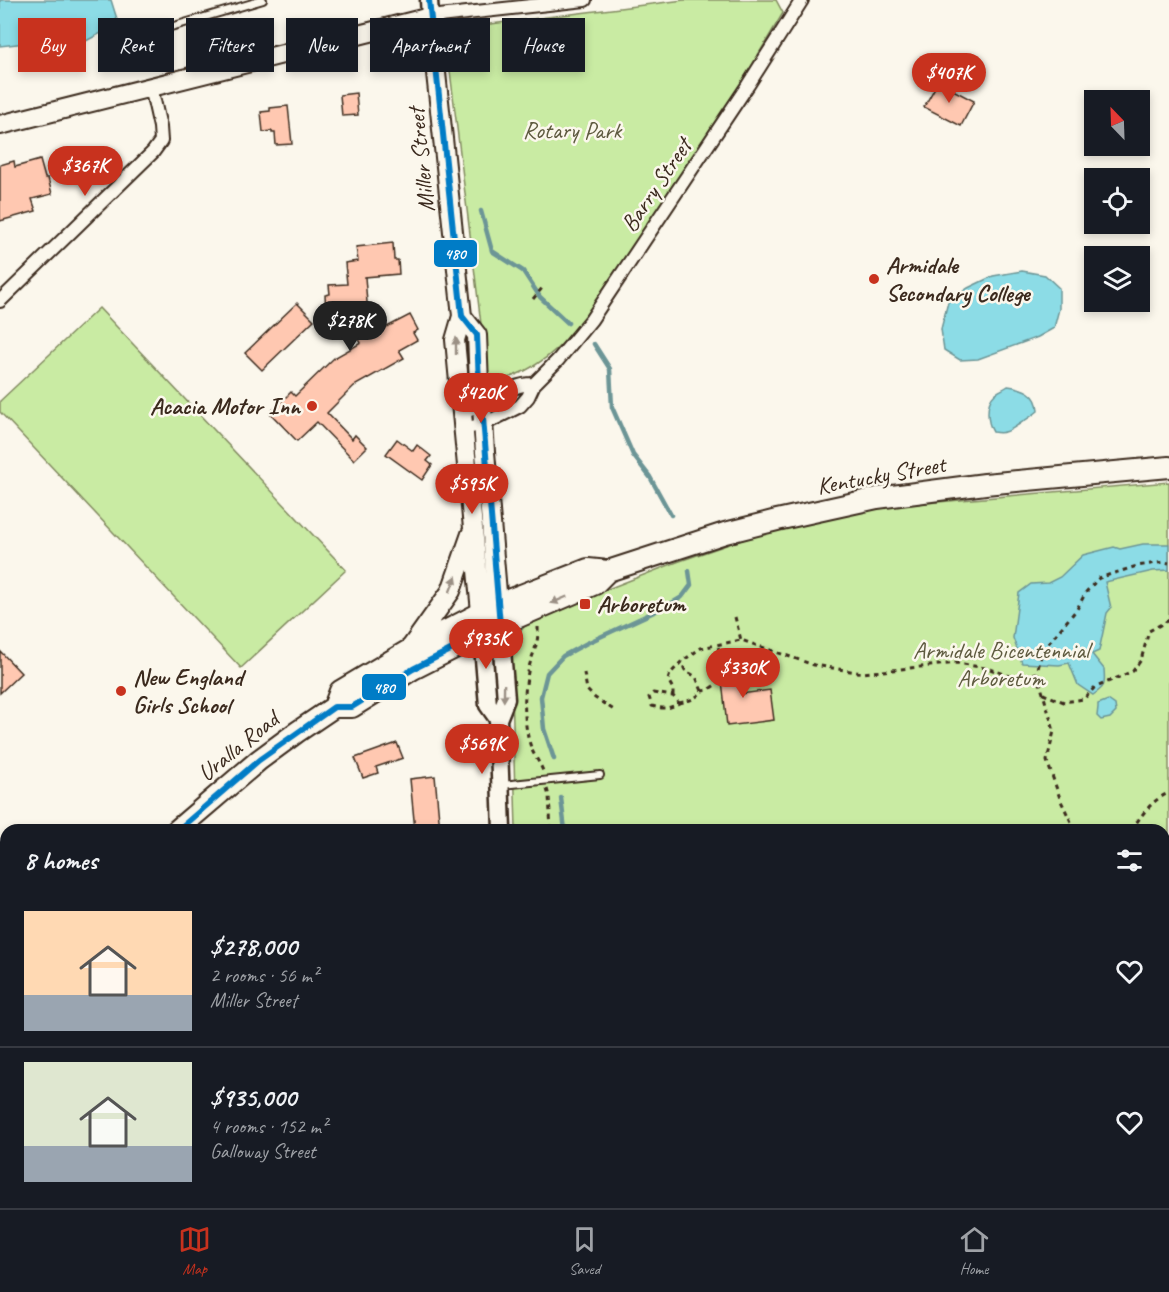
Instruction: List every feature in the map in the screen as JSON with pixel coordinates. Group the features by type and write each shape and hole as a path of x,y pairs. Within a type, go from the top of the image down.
{"main road":[{"path":"0,125 204,74 430,9"},
{"name":"Miller Street","path":"430,9 462,316 455,340 462,421 473,529 489,608"},
{"name":"Miller Street","path":"462,316 477,335 483,415 489,608"},
{"name":"Kentucky Street","path":"489,608 588,569 608,571 736,531 877,498 985,484 1169,467"},
{"path":"409,650 451,591 473,529"},
{"name":"Kentucky Street","path":"500,625 595,584 608,571"},
{"name":"Uralla Road","path":"334,707 340,692 409,650 489,608"},
{"name":"Uralla Road","path":"184,824 258,760 334,707 352,707 413,669 500,625"}],"street":[{"path":"430,9 585,0"},
{"name":"Barry Street","path":"462,421 520,405 528,397 534,384 558,360 591,320 802,0"},
{"path":"0,301 153,152 161,141 150,87"},
{"name":"Barry Street","path":"462,421 483,415 517,386 526,383 534,384"},
{"path":"489,608 500,625 506,699 498,719 502,824"},
{"path":"489,608 482,634 488,705 498,719"}],"lane":[{"path":"202,18 263,0"},
{"path":"499,785 600,775"}],"path":[{"path":"533,299 543,287"},
{"path":"1072,824 1061,801 1047,761 1054,731 1037,673 1038,665 1047,645 1099,578 1137,566 1169,563"},
{"path":"735,617 741,640"},
{"path":"536,619 537,646 528,669 524,714 532,750 542,767 549,796 551,824"},
{"path":"1043,694 1064,702 1084,699 1094,688 1133,671 1142,660 1149,631 1169,620"},
{"path":"679,703 673,696 673,689 668,680 670,674 681,662 701,648 741,640 814,665 863,673 958,663 990,669 1013,677 1037,673"},
{"path":"673,696 653,693 649,697 652,706 663,709 671,707 698,696 702,691 708,690 725,678 717,646"},
{"path":"681,662 684,670 696,677 702,691"},
{"path":"584,673 587,690 614,710"},
{"path":"1135,824 1160,797 1169,793"}],"green space":[{"name":"Rotary Park","path":"684,0 776,0 783,13 743,80 579,325 550,355 527,370 500,380 487,373 450,72 490,72 490,24 502,23 502,72 585,72 585,18 539,18"},
{"path":"99,308 346,570 241,668 0,412 0,401"},
{"name":"Armidale Bicentennial Arboretum","path":"1169,482 1169,824 516,824 511,653 516,637 527,623 559,608 677,562 735,542 789,526 891,506"}],"water":[{"path":"0,0 111,0 117,18 98,18 98,35 86,41 86,18 18,18 18,44 0,46"},
{"path":"1022,271 1045,275 1059,288 1059,309 1054,328 1038,337 978,359 960,360 944,350 941,329 948,302 968,288 993,276"},
{"path":"1008,386 1029,392 1035,400 1038,411 1008,431 993,432 988,418 988,407 995,394"},
{"path":"1143,544 1169,544 1169,570 1153,571 1105,582 1111,608 1107,613 1099,651 1092,654 1104,669 1104,682 1100,689 1093,695 1078,685 1069,663 1059,665 1022,663 1013,638 1019,593 1031,584 1048,583 1060,577 1083,555 1114,547 1120,549"},
{"path":"1108,700 1115,705 1116,712 1110,718 1101,720 1097,716 1098,704"}],"building":[{"path":"938,82 974,101 961,126 924,107"},
{"path":"356,93 358,115 342,116 340,95"},
{"path":"288,106 292,144 276,145 275,133 263,132 261,112 270,111 270,108"},
{"path":"40,160 52,194 32,199 36,211 0,221 0,165 14,161 15,167"},
{"path":"393,243 394,260 398,260 399,274 365,277 368,315 375,311 385,328 410,315 418,330 413,333 417,340 399,350 404,358 354,386 327,413 352,439 355,435 367,447 354,460 317,422 297,441 270,413 291,392 295,396 334,358 361,343 342,309 326,310 325,295 330,294 329,285 347,284 345,263 358,261 356,247"},
{"path":"297,303 314,320 262,370 245,353"},
{"path":"397,439 413,451 417,445 431,456 427,461 432,465 422,480 386,454"},
{"path":"0,651 21,673 0,693"},
{"path":"736,659 741,694 770,690 774,720 727,726 720,662"},
{"path":"397,743 403,758 376,767 378,773 363,778 355,758"},
{"path":"435,776 439,824 414,824 410,779"}],"waterway":[{"path":"481,211 492,251 523,271 540,297 568,323"},
{"path":"594,344 610,369 612,407 633,455 650,477 671,515"},
{"path":"554,759 544,729 541,697 547,673 563,656 682,597 691,585 689,571"},
{"path":"561,798 564,824"}],"transit line":[{"name":"480","path":"185,824 259,760 334,707 352,707 413,669 500,625 479,384 477,335 462,316 429,0"}],"place":[{"name":"Armidale Secondary College","path":"874,279"},
{"name":"Acacia Motor Inn","path":"312,406"},
{"name":"Arboretum","path":"585,604"},
{"name":"New England Girls School","path":"121,691"}]}
